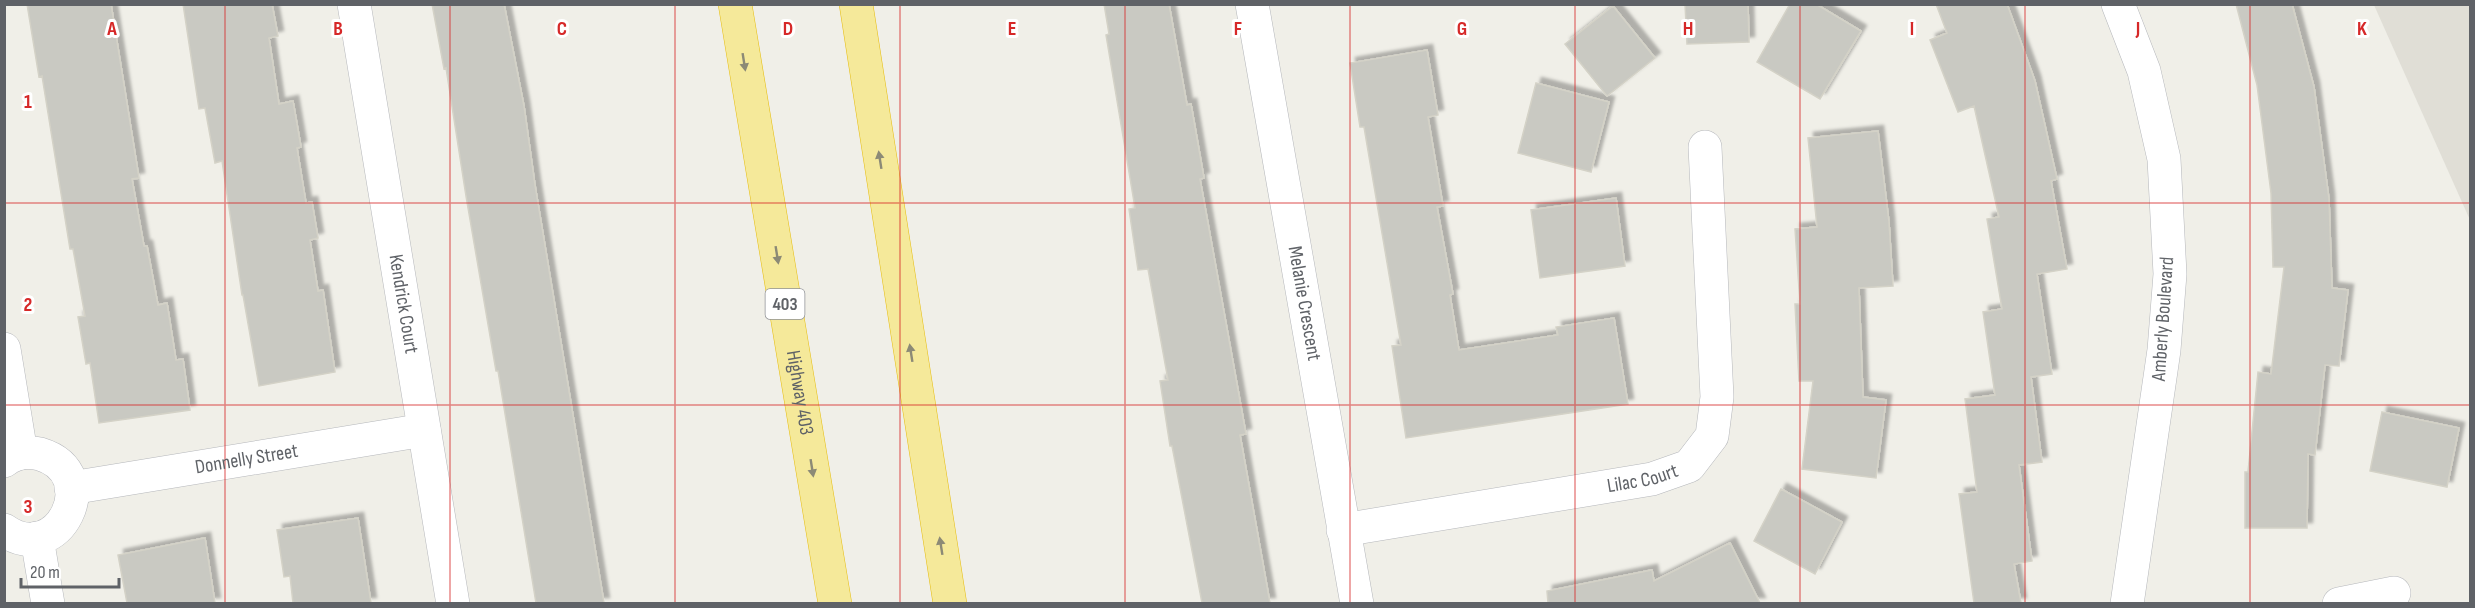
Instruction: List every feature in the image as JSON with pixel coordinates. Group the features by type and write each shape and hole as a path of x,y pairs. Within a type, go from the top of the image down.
{"highway":[{"name":"Highway 403","path":"735,4 835,603"},
{"path":"856,4 950,603"}],"street":[{"name":"Kendrick Court","path":"354,4 453,603"},
{"name":"Melanie Crescent","path":"1252,4 1343,530 1358,603"},
{"name":"Amberly Boulevard","path":"2118,4 2144,71 2164,159 2170,274 2164,350 2127,603"},
{"name":"Lilac Court","path":"1343,530 1642,481 1689,466 1712,436 1717,397 1705,147"},
{"path":"4,349 13,457 35,453 58,463 66,473 72,499 69,513 61,525 50,533 37,538 24,538 11,535 4,530"},
{"name":"Donnelly Street","path":"71,488 424,430"},
{"path":"37,538 48,603"},
{"path":"2339,603 2394,593"}],"shaded area":[{"path":"2374,5 2470,5 2470,220"}],"building":[{"path":"27,4 111,4 139,178 132,179 144,246 147,246 158,305 167,303 176,360 183,359 190,410 99,423 90,363 86,364 78,317 85,316 73,249 70,249 42,76 39,77"},
{"path":"183,4 272,4 278,36 269,38 279,104 293,101 301,147 297,148 306,203 312,202 318,238 310,240 318,291 323,290 335,372 259,386 242,295 222,161 215,163 205,108 199,109"},
{"path":"432,4 504,4 524,106 604,603 536,603 446,68 444,69"},
{"path":"1104,4 1169,4 1187,105 1191,104 1204,178 1200,179 1246,434 1240,435 1270,603 1202,603 1172,446 1170,446 1160,381 1168,380 1148,269 1138,270 1129,209 1135,208 1106,35 1109,34"},
{"path":"1685,4 1748,4 1749,42 1687,44"},
{"path":"1790,4 1816,4 1861,31 1820,99 1757,62"},
{"path":"1936,4 2007,4 2035,81 2057,179 2051,181 2067,269 2037,274 2052,374 2031,377 2042,462 2019,465 2032,561 2014,564 2021,603 1974,603 1959,494 1977,492 1965,399 1995,395 1983,312 2002,309 1987,219 1999,217 1974,106 1958,112 1930,40 1947,33"},
{"path":"2236,4 2292,4 2314,87 2329,199 2332,288 2348,290 2339,366 2325,365 2315,455 2308,454 2307,528 2245,528 2245,472 2248,472 2258,372 2271,374 2284,267 2273,267 2271,193 2257,85"},
{"path":"1613,6 1655,58 1607,96 1565,44"},
{"path":"1427,50 1438,115 1428,117 1443,206 1437,207 1453,294 1450,295 1459,350 1558,335 1556,327 1614,318 1628,404 1406,438 1392,346 1401,345 1364,127 1360,127 1350,63"},
{"path":"1536,83 1609,102 1591,172 1518,153"},
{"path":"1878,131 1889,222 1893,286 1859,288 1863,397 1886,400 1876,478 1802,469 1813,381 1799,381 1795,304 1800,304 1795,229 1817,227 1808,138"},
{"path":"1616,198 1625,266 1540,278 1531,210"},
{"path":"2382,412 2459,428 2447,487 2370,471"},
{"path":"1781,489 1842,522 1815,574 1754,541"},
{"path":"358,518 371,603 293,603 290,576 284,577 277,530"},
{"path":"205,538 215,603 127,603 118,555"},
{"path":"1730,543 1760,603 1548,603 1547,591 1652,570 1654,581"}]}
